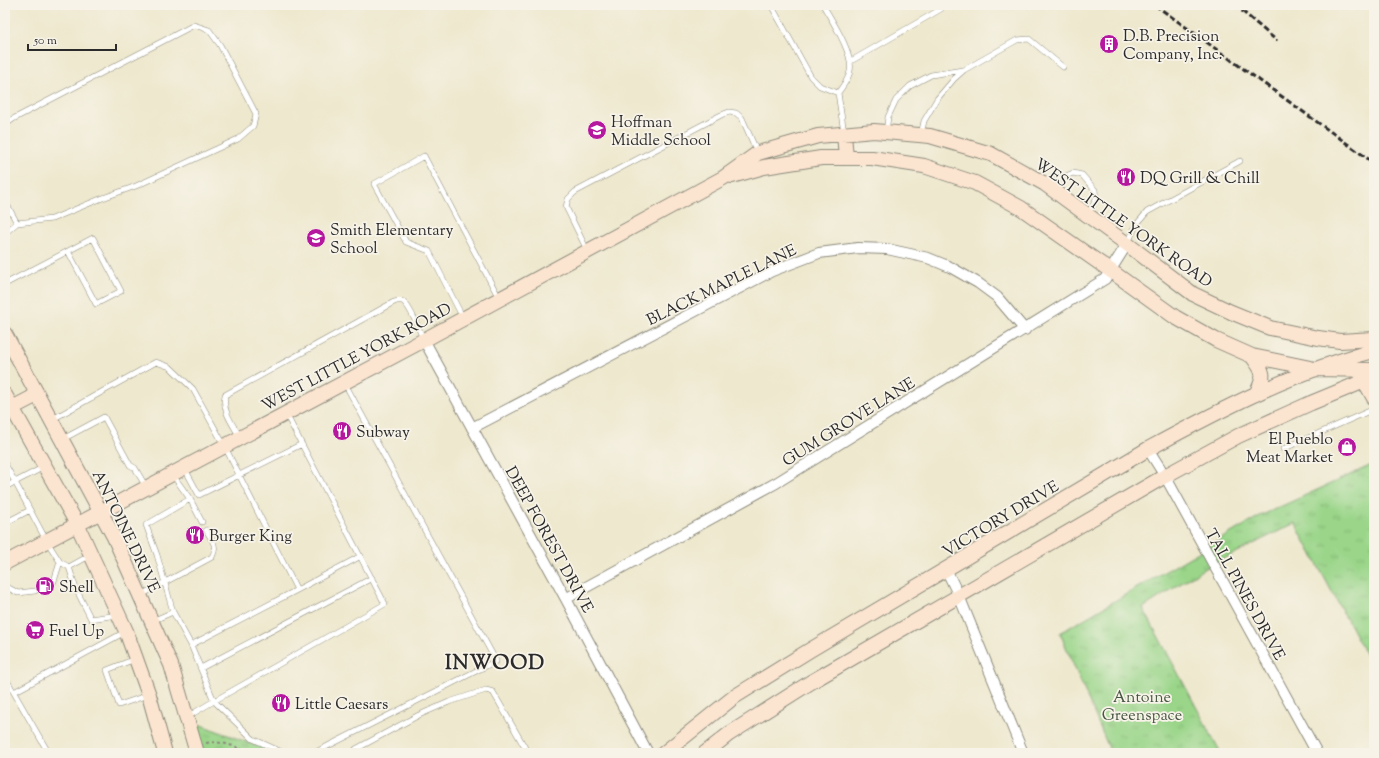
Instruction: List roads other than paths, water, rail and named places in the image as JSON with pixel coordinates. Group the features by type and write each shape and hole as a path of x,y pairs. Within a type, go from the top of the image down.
{"main road":[{"name":"WEST LITTLE YORK ROAD","path":"5,563 588,251 722,178 758,153 818,136 874,131 930,136 991,154 1049,187 1193,294 1270,328 1340,341 1374,339"},
{"path":"844,134 846,158"},
{"path":"758,153 764,167"},
{"name":"WEST LITTLE YORK ROAD","path":"722,178 764,167 821,158 872,158 924,166 975,183 1021,208 1175,317 1216,340 1252,356 1314,370 1368,375"},
{"name":"ANTOINE DRIVE","path":"5,334 114,537 171,665 187,717 200,748"},
{"path":"1340,341 1368,375 1374,398"},
{"name":"VICTORY DRIVE","path":"664,753 734,697 946,569 1199,421 1256,394 1314,370 1352,357 1374,352"},
{"path":"1252,356 1262,370 1263,379 1256,394"},
{"path":"706,753 729,734 805,686 1165,476 1238,436 1368,375"},
{"path":"5,395 8,410 45,466 77,524 126,631 149,695 165,753"},
{"path":"8,410 37,395"}],"street":[{"name":"GUM GROVE LANE","path":"566,599 776,483 1025,330 1105,279 1127,244"},
{"name":"BLACK MAPLE LANE","path":"472,428 772,271 819,253 858,248 887,248 928,258 950,267 978,283 997,297 1025,330"},
{"name":"DEEP FOREST DRIVE","path":"424,340 566,599 648,753"},
{"name":"TALL PINES DRIVE","path":"1148,450 1165,476 1316,753"},
{"path":"946,569 959,596 1023,753"}],"lane":[{"path":"771,5 811,77 820,86 838,93"},
{"path":"823,5 849,53 851,61 850,73 838,93 844,134"},
{"path":"851,61 941,9 942,5"},
{"path":"5,125 13,119 194,25 209,30 220,45 256,114 252,126 238,139 136,186 100,199 52,220 17,223 5,233"},
{"path":"920,136 924,121 937,99 954,79 964,70 1017,40 1030,39 1063,66"},
{"path":"886,132 888,117 896,100 910,86 930,76 964,70"},
{"path":"588,251 566,207 568,199 575,192 721,114 729,112 736,113 742,118 758,153"},
{"path":"463,318 429,251 406,242 374,184 424,156 499,298"},
{"path":"1127,244 1136,225 1147,212 1240,161"},
{"path":"1049,187 1057,180 1073,173 1082,175 1095,190 1096,199 1088,216"},
{"path":"5,201 17,223"},
{"path":"5,284 68,251 93,238 121,291 96,304 68,251"},
{"path":"240,437 225,411 225,395 394,302 404,302 418,325 424,340"},
{"path":"51,420 156,362 170,367 193,389 224,445 238,476 297,590"},
{"path":"314,753 496,661 344,382"},
{"path":"1283,448 1374,409"},
{"path":"187,717 386,604 286,413"},
{"path":"62,440 104,417 130,465 135,468 146,487"},
{"path":"178,470 199,496 302,444"},
{"path":"5,464 46,540 60,562 69,567 76,589 91,619 118,615"},
{"path":"5,487 45,466"},
{"path":"178,470 190,499 202,522"},
{"path":"190,499 146,525 157,555 173,612 191,645 214,702 253,739 284,753"},
{"path":"5,523 30,510"},
{"path":"140,596 212,558 215,551 214,545 206,530"},
{"path":"69,567 91,554"},
{"path":"191,645 361,556"},
{"path":"54,581 60,562"},
{"path":"201,668 372,578"},
{"path":"5,586 18,593 35,592"},
{"path":"151,621 173,612"},
{"path":"14,692 126,631"},
{"path":"136,659 106,670 119,704 149,695"},
{"path":"5,677 48,752 46,753"},
{"path":"359,753 356,749 419,715 449,702 486,690 493,692 528,753"}],"railway":[{"path":"1155,5 1374,163"},
{"path":"1235,5 1277,41"}],"place":[{"name":"D.B. Precision Company, Inc.","path":"1109,44"},
{"name":"Hoffman Middle School","path":"597,130"},
{"name":"DQ Grill & Chill","path":"1126,177"},
{"name":"Smith Elementary School","path":"316,238"},
{"name":"Subway","path":"342,431"},
{"name":"El Pueblo Meat Market","path":"1347,447"},
{"name":"Burger King","path":"195,535"},
{"name":"Shell","path":"45,586"},
{"name":"Fuel Up","path":"35,630"},
{"name":"Little Caesars","path":"281,703"}],"district":[{"name":"INWOOD","path":"495,662"}],"park label":[{"name":"Antoine Greenspace","path":"1142,705"}]}
